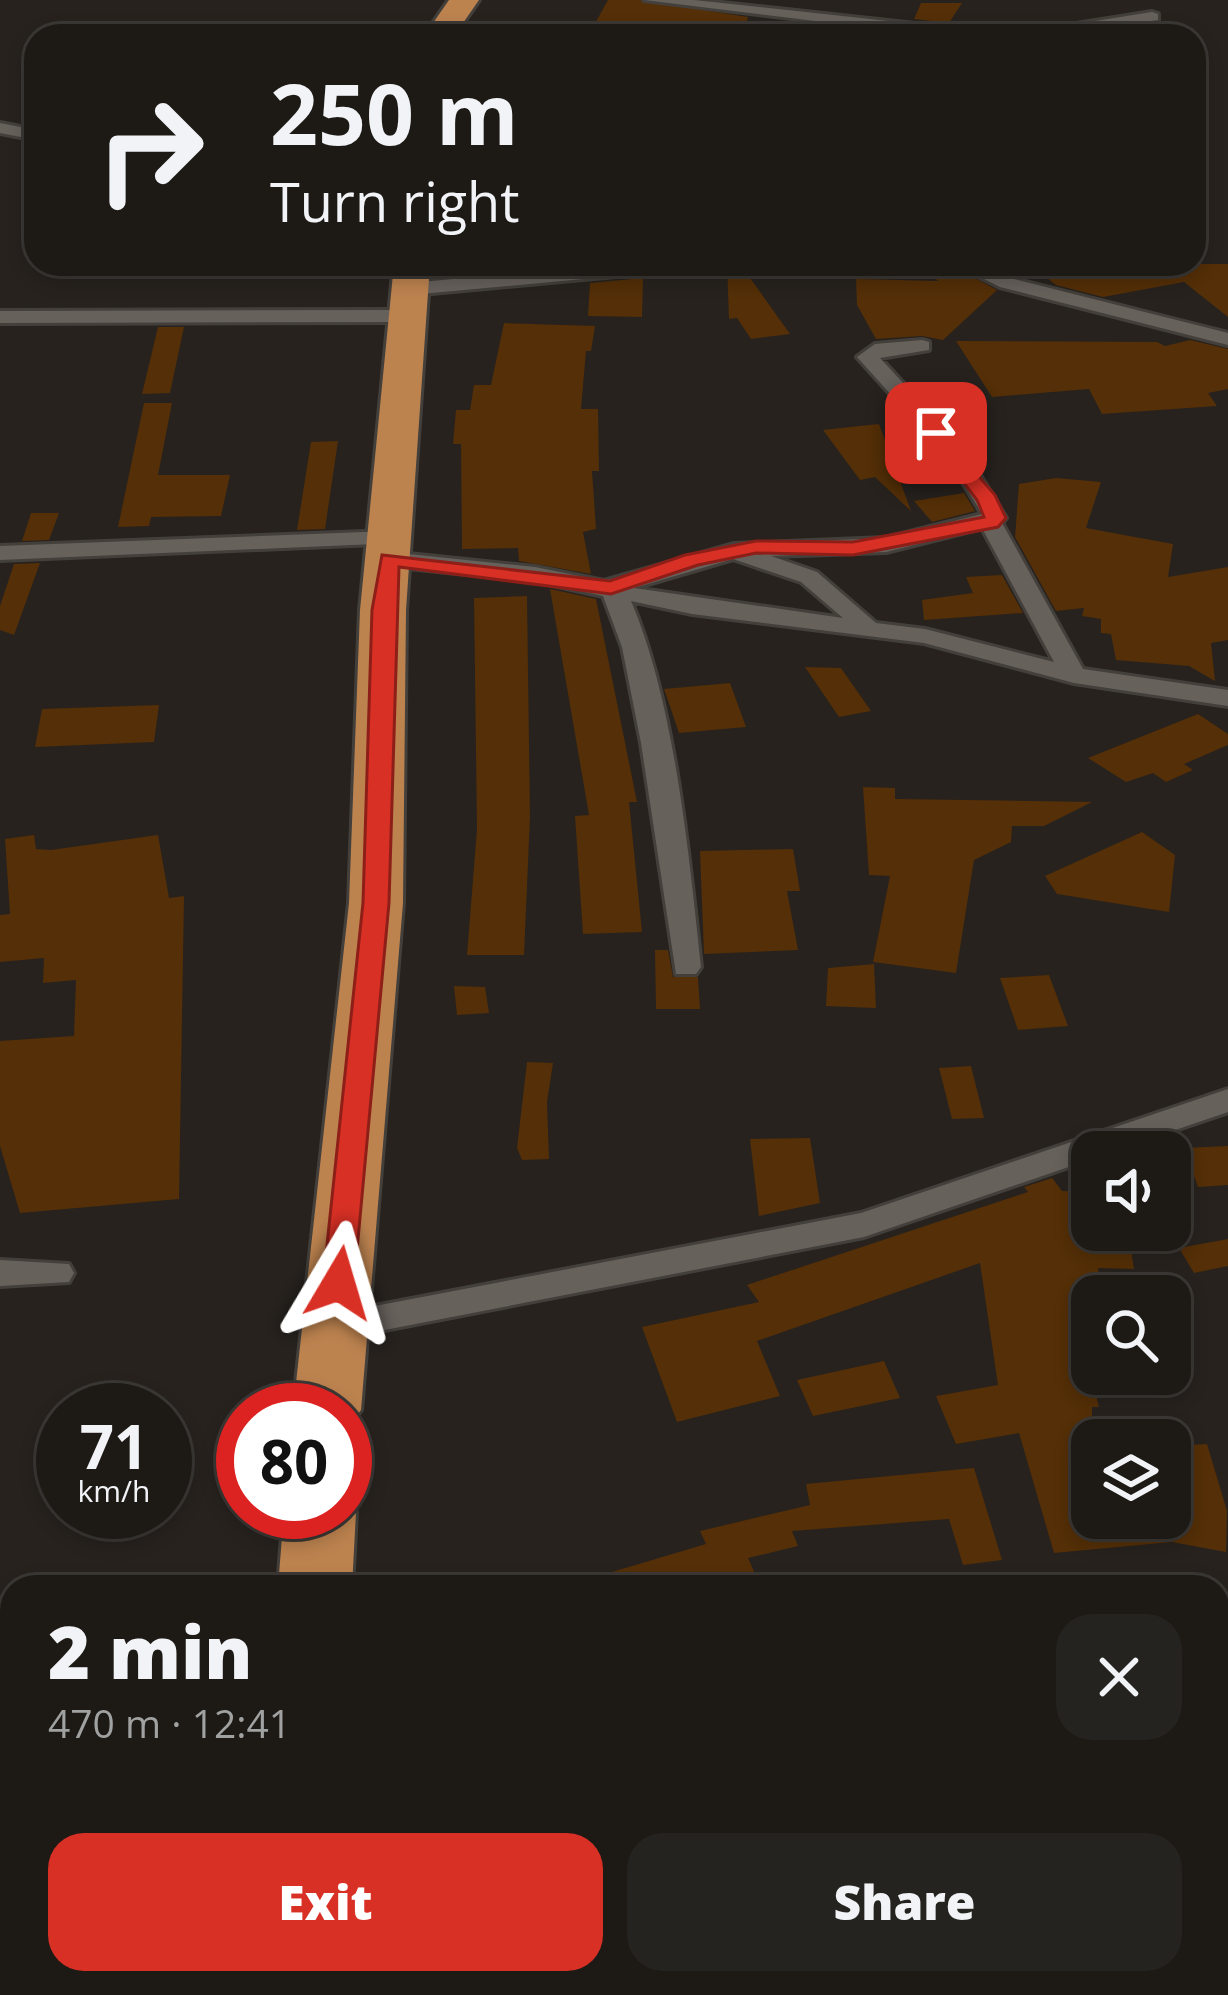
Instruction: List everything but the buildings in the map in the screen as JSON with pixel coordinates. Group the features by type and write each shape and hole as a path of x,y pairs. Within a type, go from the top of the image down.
{"highway":[{"path":"329,1383 376,903 383,610 409,290"},
{"path":"316,1575 318,1539"}],"street":[{"path":"652,0 871,24"},
{"path":"1100,24 1153,17"},
{"path":"0,317 555,276"},
{"path":"991,276 1228,339"},
{"path":"611,587 734,551 869,547 990,522 995,518 987,499 919,409 867,357 882,348 922,346"},
{"path":"990,522 1074,674"},
{"path":"0,553 390,549 611,587 713,610 866,626 1074,674 1228,698"},
{"path":"734,551 809,577 866,626"},
{"path":"611,587 624,611 638,660 674,829 686,967"},
{"path":"1199,692 1228,685"},
{"path":"333,1327 864,1225 1228,1100"},
{"path":"0,1273 57,1273"}],"route":[{"path":"339,1283 376,903 383,610 389,559 611,587 693,559 756,547 853,549 990,522 995,518 987,499 936,433"}]}
